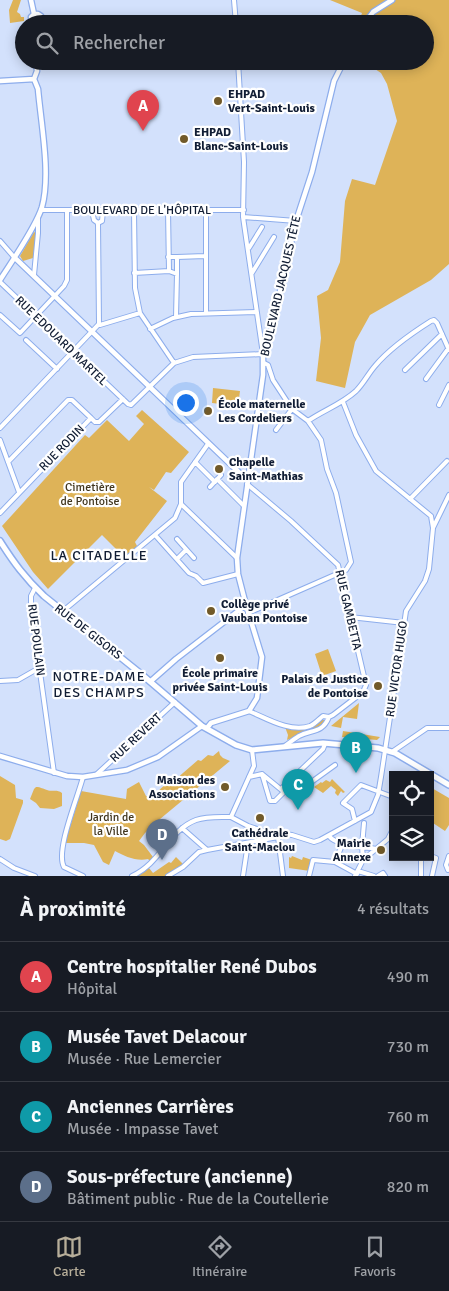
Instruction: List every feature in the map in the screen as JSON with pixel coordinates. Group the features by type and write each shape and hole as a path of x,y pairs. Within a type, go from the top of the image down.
{"main road":[{"name":"RUE DE GISORS","path":"0,535 35,588"},
{"name":"RUE DE GISORS","path":"0,541 14,564 30,584 62,611 205,727 236,745 252,750"},
{"path":"252,750 326,744 389,751 449,785"}],"street":[{"path":"31,0 34,14 38,15"},
{"path":"234,0 235,15"},
{"path":"371,15 392,0"},
{"path":"0,281 41,210 45,186 45,170 38,89 34,78 37,70"},
{"path":"149,386 174,363 193,357 263,354 244,217 244,162 239,70"},
{"name":"BOULEVARD JACQUES TÊTE","path":"249,710 256,698 262,657 238,574 237,558 264,363 263,354 267,349 296,221 312,172 334,81 340,70"},
{"path":"0,81 34,78"},
{"name":"BOULEVARD DE L'HÔPITAL","path":"41,210 244,210"},
{"path":"168,210 168,271"},
{"path":"206,210 206,313"},
{"path":"0,315 20,333 55,297 67,280 67,211"},
{"path":"92,211 94,220 98,223 99,324"},
{"path":"98,223 102,221 103,211"},
{"path":"134,211 134,273 140,313 174,363"},
{"path":"244,217 296,221"},
{"path":"34,275 38,218"},
{"path":"249,248 262,227"},
{"path":"252,274 274,237"},
{"path":"0,241 55,297 247,482"},
{"path":"168,257 205,256"},
{"path":"176,317 177,257"},
{"path":"134,273 168,271 177,274"},
{"name":"RUE EDOUARD MARTEL","path":"0,281 123,399"},
{"path":"150,329 176,317 206,313 257,312"},
{"path":"0,428 99,324 140,313"},
{"path":"308,421 326,409 343,402 363,384 374,367 416,330 434,320 448,350 426,379"},
{"path":"405,370 442,334"},
{"path":"26,340 57,368"},
{"path":"248,613 346,570 352,562 336,492 327,469 321,440 308,421 292,409 273,380 268,365 264,363"},
{"path":"439,405 449,385"},
{"name":"RUE RODIN","path":"0,513 91,418 95,422 99,422 123,399 131,404 149,386"},
{"path":"8,462 68,400 72,400 91,418"},
{"path":"343,402 356,435 376,471 432,517 433,528"},
{"path":"276,430 292,409"},
{"path":"0,440 19,492"},
{"path":"62,611 175,518 181,504 181,482 208,444"},
{"path":"410,499 447,461"},
{"path":"195,462 244,506"},
{"path":"210,486 221,475"},
{"name":"RUE GAMBETTA","path":"247,482 338,565 366,685 363,692 329,717"},
{"name":"RUE VICTOR HUGO","path":"355,821 371,812 378,792 389,751 406,611 426,581 433,528 449,495"},
{"path":"181,504 237,558"},
{"path":"155,535 189,573 196,576 202,583 238,574"},
{"path":"177,539 194,558"},
{"path":"177,559 186,550"},
{"name":"RUE POULAIN","path":"35,588 31,596 54,774"},
{"path":"150,681 246,605"},
{"path":"350,617 404,623"},
{"path":"0,681 18,680 39,668"},
{"name":"RUE REVERT","path":"97,774 175,702"},
{"path":"0,756 54,774 83,777 127,770 148,762 211,723 249,710 274,722 291,727 311,725 323,716 329,717 327,723 317,732 300,736 285,746"},
{"path":"389,751 427,728 449,728"},
{"path":"262,774 270,801 275,801 326,744"},
{"path":"231,817 254,766 252,750"},
{"path":"283,791 310,783 335,765"},
{"path":"249,777 262,774"},
{"path":"262,774 283,791"},
{"path":"83,777 64,842 62,856 64,867 83,876"},
{"path":"132,876 149,866 182,828 199,819 231,817 248,826 266,832 292,835 314,842 355,821 352,809 343,803 361,785 389,796"},
{"path":"357,874 363,860 364,823"},
{"path":"182,828 207,850"},
{"path":"329,836 331,839 343,843 377,849"},
{"path":"168,876 183,867 199,852 278,838 283,876"},
{"path":"363,860 389,841"},
{"path":"243,876 248,843"},
{"path":"335,862 343,843"},
{"path":"446,876 449,870 446,864 449,856"},
{"path":"432,876 436,858 434,857"},
{"path":"0,859 14,868 34,876"},
{"path":"309,876 313,860 335,862 357,874 374,876"},
{"path":"421,861 421,876"},
{"path":"378,876 383,873 385,876"}],"green space":[{"path":"13,0 21,0 17,12 20,15 15,15 15,22 10,23 9,10"},
{"path":"330,0 449,0 449,264 431,280 370,315 355,342 345,388 316,381 321,338 317,296 328,290 340,262 345,201 352,179 375,185 397,121 387,84 381,73 376,70 434,70 434,15 361,15 362,13"},
{"path":"34,232 36,233 33,258 23,261 20,256"},
{"path":"213,388 240,391 238,406 212,403"},
{"name":"Cimetière de Pontoise","path":"142,410 189,452 171,473 166,472 154,490 149,487 167,501 135,542 137,546 124,557 102,535 48,589 33,572 2,526 85,435 89,438 107,420 129,441 144,424 136,416"},
{"path":"328,649 336,671 322,676 315,654"},
{"path":"359,703 357,719 343,717 341,728 331,726"},
{"path":"324,720 324,723 315,729 287,740 288,735 285,727 310,728"},
{"path":"343,731 380,737 377,740 342,737"},
{"name":"Jardin de la Ville","path":"219,751 223,758 230,761 154,824 139,841 153,857 150,861 148,859 139,860 131,858 115,851 109,865 103,862 94,845 65,843 81,791 126,799 127,789 139,782 146,796 150,798 166,784 168,786 198,760 201,761 208,755 213,756"},
{"path":"0,776 15,785 16,798 23,800 10,839 6,841 0,839"},
{"path":"332,779 345,792 341,791 338,796 335,793 336,790 331,786 323,793 314,787 326,780 330,782"},
{"path":"36,787 62,793 62,806 54,809 40,808 30,799"},
{"path":"434,789 449,798 449,825 445,831 434,824"},
{"path":"292,856 302,860 303,857 312,860 310,871 289,868 289,857 291,858"},
{"path":"176,857 184,865 165,876 138,876 149,868 153,873 169,862 171,863"}],"place":[{"name":"EHPAD Vert-Saint-Louis","path":"218,101"},
{"name":"Centre hospitalier René Dubos","path":"143,131"},
{"name":"EHPAD Blanc-Saint-Louis","path":"184,139"},
{"name":"École maternelle Les Cordeliers","path":"208,411"},
{"name":"Chapelle Saint-Mathias","path":"219,469"},
{"name":"Collège privé Vauban Pontoise","path":"211,611"},
{"name":"École primaire privée Saint-Louis","path":"220,658"},
{"name":"Palais de Justice de Pontoise","path":"378,686"},
{"name":"Musée Tavet Delacour","path":"356,773"},
{"name":"Maison des Associations","path":"225,787"},
{"name":"Anciennes Carrières","path":"298,810"},
{"name":"Cathédrale Saint-Maclou","path":"260,818"},
{"name":"Mairie Annexe","path":"381,850"},
{"name":"Sous-préfecture (ancienne)","path":"162,860"}],"district":[{"name":"LA CITADELLE","path":"99,555"},
{"name":"NOTRE-DAME DES CHAMPS","path":"99,684"}]}
